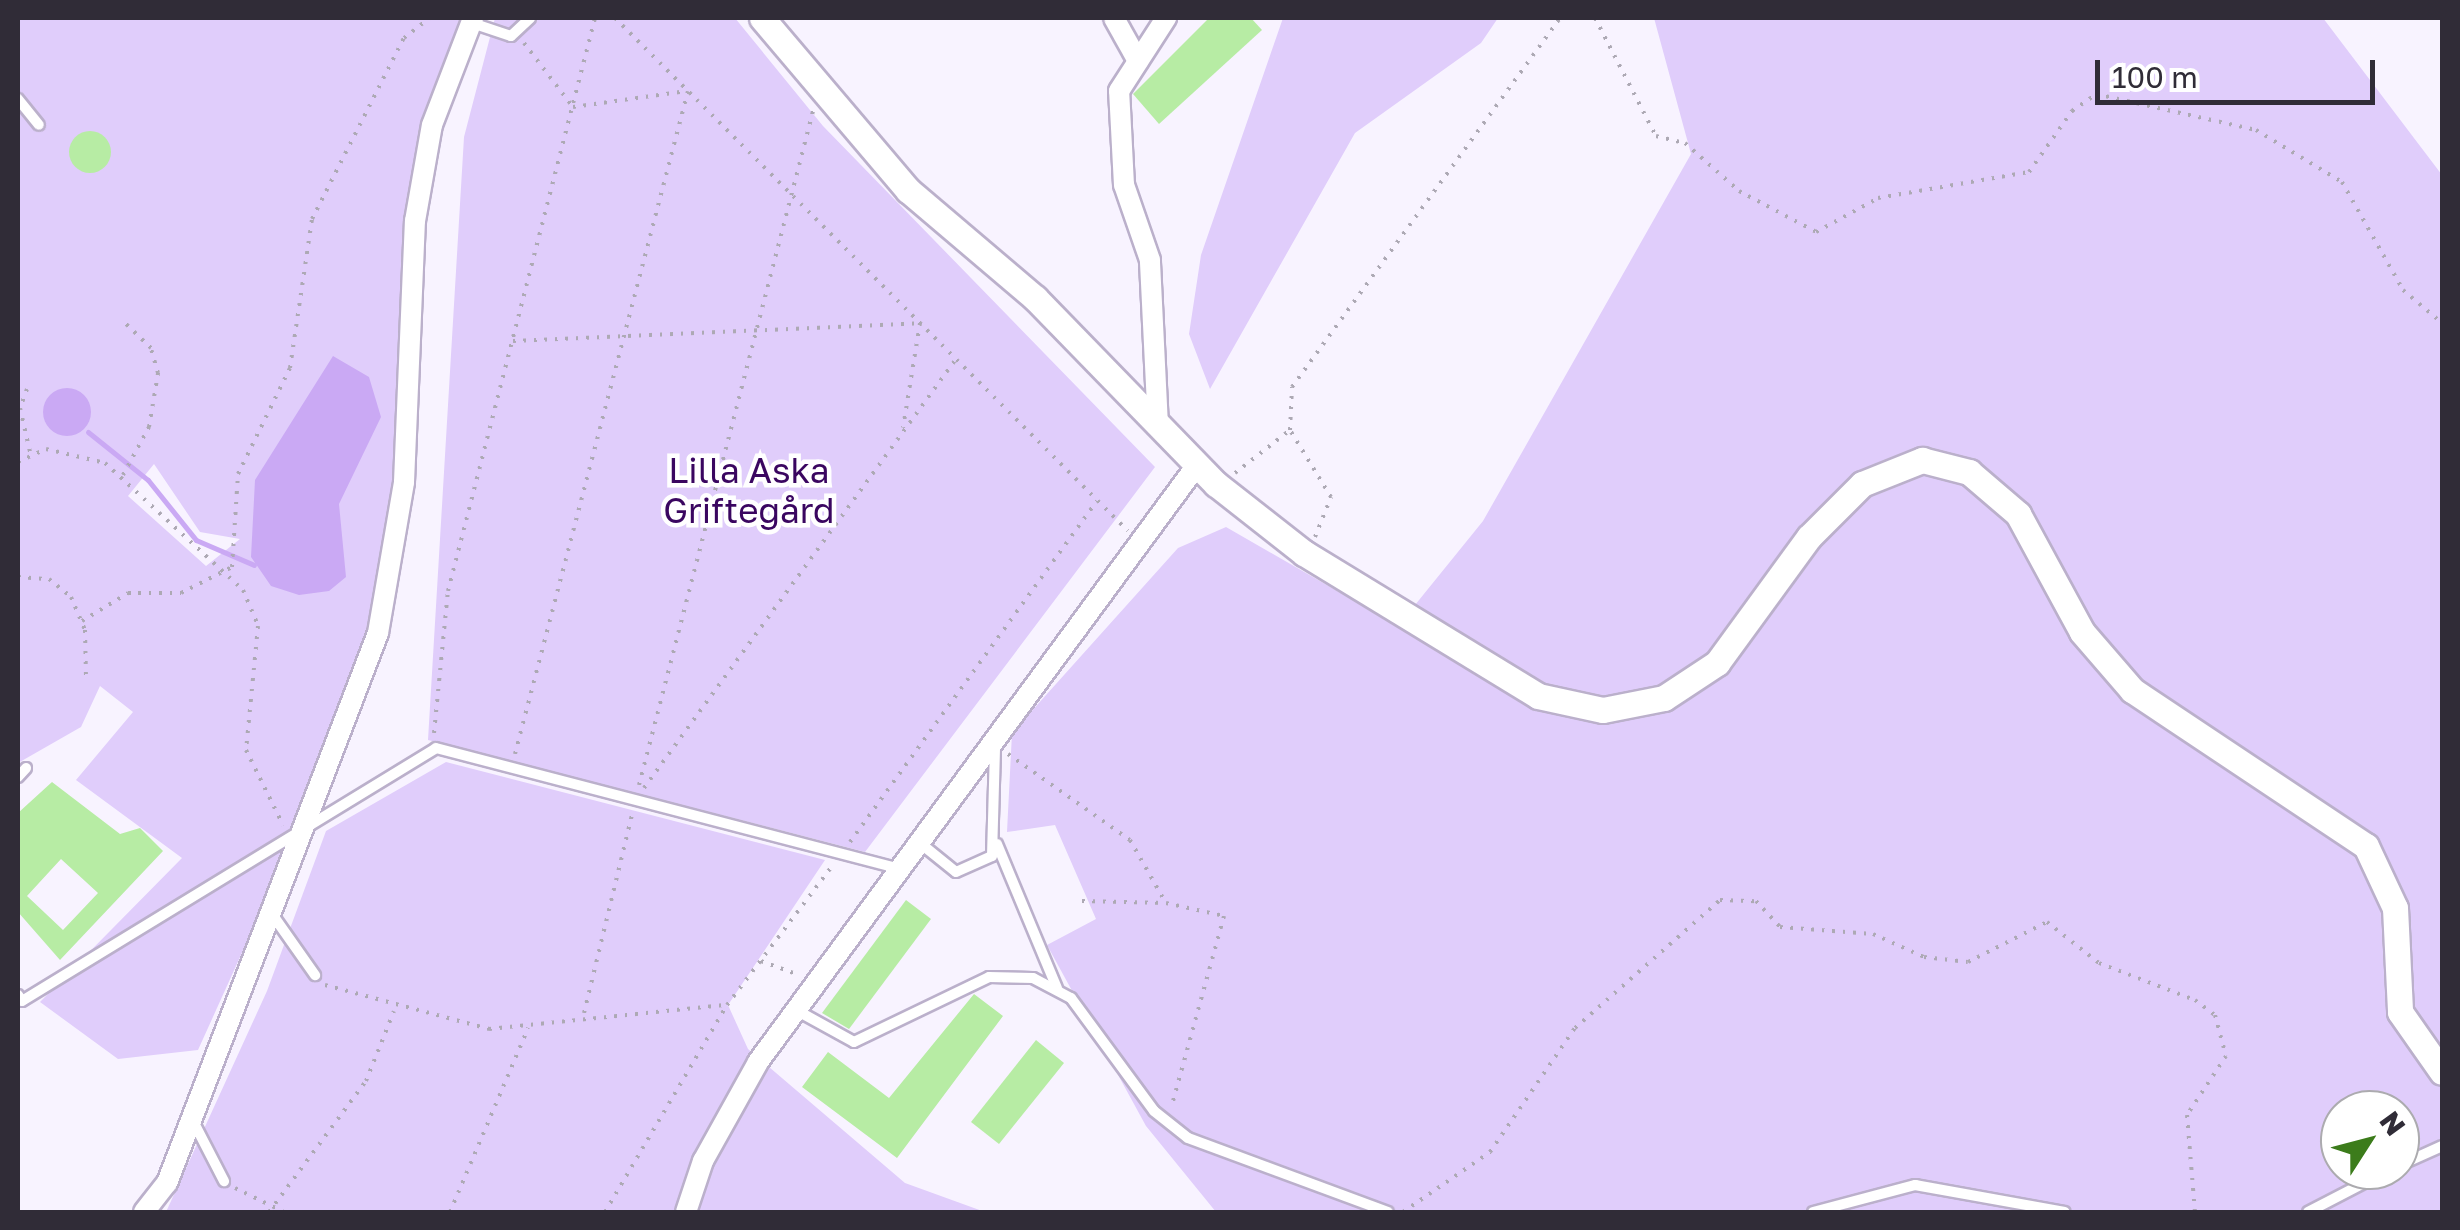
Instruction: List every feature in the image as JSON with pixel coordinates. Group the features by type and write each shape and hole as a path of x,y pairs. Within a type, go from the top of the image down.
{"street":[{"path":"1114,18 1138,61"},
{"path":"1158,426 1150,260 1122,165 1119,91 1166,18"},
{"path":"144,1212 192,1118 378,634 404,482 415,221 432,125 472,20"},
{"path":"770,20 819,89 908,190 1034,298 1216,484 1304,553 1538,696 1637,709 1717,664 1809,538 1862,484 1922,460 1969,472 2018,514 2082,632 2132,690 2366,846 2394,908 2400,1012 2442,1072"},
{"path":"686,1212 728,1107 1197,465"}],"lane":[{"path":"472,20 511,36 530,18"},
{"path":"18,99 39,125"},
{"path":"998,736 996,843 1058,988 1168,1122 1224,1159 1388,1212"},
{"path":"18,995 22,1001 436,748 900,869"},
{"path":"18,777 26,768"},
{"path":"920,842 956,872 980,867 996,843"},
{"path":"271,913 315,975"},
{"path":"796,1010 854,1042 990,976 1058,988"},
{"path":"192,1118 224,1181"},
{"path":"1813,1212 1915,1186 2065,1212"},
{"path":"2308,1212 2350,1190"}],"path":[{"path":"82,622 128,593 181,592 230,569 238,474 290,368 312,218 404,38 430,18"},
{"path":"436,748 448,591 595,18"},
{"path":"615,18 1142,544"},
{"path":"1304,553 1331,498 1290,430 1292,387 1560,18"},
{"path":"1595,18 1656,136 1684,143 1739,191 1816,232 1878,198 2029,172 2072,111 2096,94 2269,135 2342,182 2403,290 2442,323"},
{"path":"511,36 573,107"},
{"path":"583,1015 819,89"},
{"path":"573,107 688,91"},
{"path":"512,766 688,91"},
{"path":"513,341 920,323"},
{"path":"902,432 920,323"},
{"path":"126,324 151,348 158,373 149,426 127,469"},
{"path":"636,799 956,358"},
{"path":"27,389 20,408 30,453"},
{"path":"1216,484 1290,430"},
{"path":"18,462 30,453 86,454 127,469 230,569 258,626 250,766 300,831"},
{"path":"605,1212 728,1005 1097,501"},
{"path":"18,577 63,589 82,622 86,676"},
{"path":"998,736 1006,752 1130,840 1166,903"},
{"path":"1082,900 1166,903 1224,916 1168,1122"},
{"path":"1403,1212 1490,1152 1575,1028 1720,900 1756,901 1780,927 1873,934 1924,957 1968,962 2047,922 2099,963 2196,1000 2215,1015 2226,1056 2187,1115 2195,1212"},
{"path":"761,962 816,982"},
{"path":"315,975 394,1010 528,1028 583,1015 728,1005"},
{"path":"269,1212 366,1081 394,1010"},
{"path":"450,1212 528,1028"},
{"path":"224,1181 284,1212"}],"green space":[{"path":"18,18 464,18 423,124 395,482 367,636 303,818 198,1050 118,1059 40,1002 182,858 76,780 133,712 100,686 81,727 18,763","holes":["154,464 200,532 240,539 206,566 128,496"]},
{"name":"Lilla Aska Griftegård","path":"495,18 735,18 823,126 1155,467 865,852 428,740 464,137"},
{"path":"1283,18 1498,18 1481,43 1355,133 1210,389 1189,334 1201,255"},
{"path":"1654,18 2323,18 2442,175 2442,1212 1216,1212 1146,1126 1047,945 1096,919 1055,825 1007,832 1012,733 1178,548 1226,527 1398,626 1483,521 1691,154"},
{"path":"446,762 825,860 728,1005 748,1049 905,1183 985,1212 166,1212 267,991 326,831"}],"shaded area":[{"path":"333,356 369,377 381,417 339,504 346,577 329,591 299,595 271,586 251,557 255,480"},
{"path":"67,388 84,395 91,412 84,429 67,436 50,429 43,412 50,395"}],"building":[{"path":"1209,18 1251,18 1262,30 1159,124 1133,94"},
{"path":"90,131 105,137 111,152 105,167 90,173 75,167 69,152 75,137"},
{"path":"52,782 120,834 140,828 163,851 60,960 18,912 18,813","holes":["61,859 98,893 63,930 27,896"]},
{"path":"906,900 931,919 849,1029 822,1013"},
{"path":"974,994 1003,1016 897,1158 802,1087 828,1052 889,1098"},
{"path":"1036,1040 1064,1063 999,1144 971,1122"}],"waterway":[{"path":"88,432 148,480 196,540 254,565"}]}
